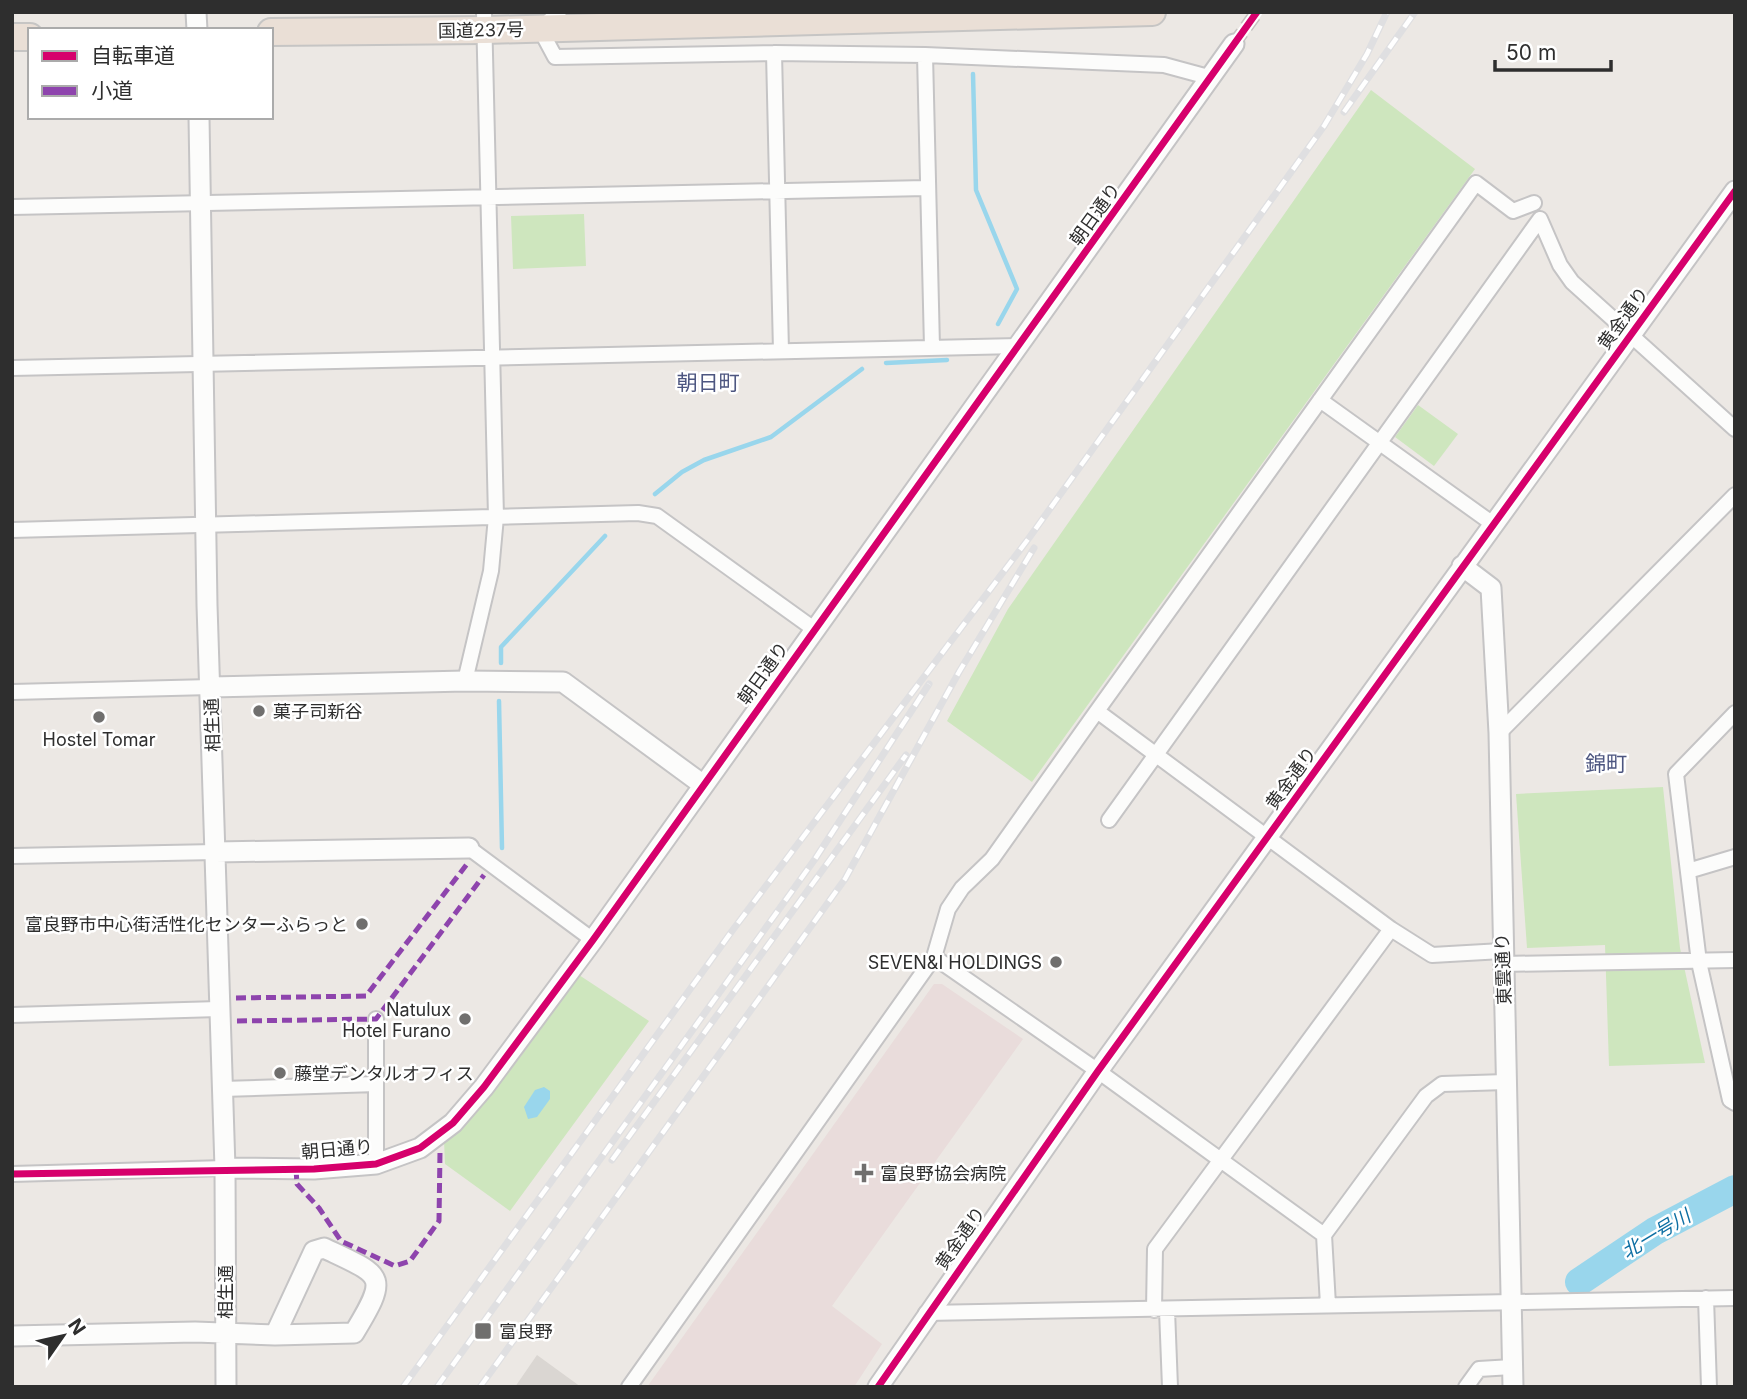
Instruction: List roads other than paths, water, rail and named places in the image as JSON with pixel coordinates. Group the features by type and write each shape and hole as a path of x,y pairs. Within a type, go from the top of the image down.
{"highway":[{"name":"国道237号","path":"273,32 484,21 1152,12"}],"street":[{"path":"549,20 555,57 774,52 925,55 1164,65 1212,78"},
{"path":"465,681 491,570 496,517 484,21"},
{"name":"朝日通り","path":"225,1168 314,1169 376,1164 420,1148 453,1123 484,1087 593,940 702,784 1020,346 1234,44"},
{"path":"774,52 781,351"},
{"path":"925,55 926,188 932,347"},
{"name":"相生通","path":"199,119 206,526 225,1168 226,1387"},
{"path":"629,1387 934,957 948,909 962,888 992,859 1476,183 1513,211 1534,203"},
{"path":"12,207 926,188"},
{"name":"黄金通り","path":"878,1387 926,1313 1098,1071 1735,191"},
{"path":"1108,820 1539,219 1560,265 1572,282 1735,429"},
{"path":"12,368 1020,346"},
{"path":"1320,400 1493,524"},
{"path":"1499,733 1735,495"},
{"path":"12,530 638,513 657,516 814,629"},
{"name":"東雲通り","path":"1462,566 1491,588 1499,733 1513,1387"},
{"path":"12,692 465,681 563,682 702,784"},
{"path":"1097,711 1269,835 1391,929 1432,955 1699,962 1735,960"},
{"path":"1735,713 1676,774 1699,962 1730,1100 1735,1103"},
{"path":"12,856 468,848 593,940"},
{"path":"1688,871 1735,857"},
{"path":"1170,1387 1155,1249 1391,929"},
{"path":"934,957 1098,1071 1324,1235"},
{"path":"12,1015 219,1009"},
{"path":"376,1018 376,1164"},
{"path":"1328,1305 1324,1235 1426,1096 1442,1084 1506,1082"},
{"path":"222,1089 376,1084"},
{"path":"12,1174 225,1168"},
{"path":"12,1336 225,1332 275,1335 354,1333 377,1296 376,1282 368,1269 324,1248 314,1251 275,1335"},
{"path":"1706,1298 1709,1387"},
{"path":"926,1313 1735,1298"},
{"path":"1466,1387 1479,1369 1512,1367"}],"water":[{"path":"544,1087 550,1091 550,1099 537,1117 528,1119 524,1107 535,1090"}],"waterway":[{"path":"973,74 976,190 1017,289 998,324"},
{"path":"886,363 947,360"},
{"path":"655,494 682,472 704,460 771,437 862,369"},
{"path":"501,663 501,647 605,536"},
{"path":"499,701 502,848"},
{"name":"北一号川","path":"1579,1282 1655,1231 1735,1189"}],"tunnel":[{"path":"1234,44 1257,12"}],"railway":[{"path":"403,1387 732,931 1029,538 1324,126 1367,54 1387,12"},
{"path":"1344,112 1415,12"},
{"path":"480,1387 845,879 959,672 1034,548"},
{"path":"437,1387 815,859 929,684"},
{"path":"612,1160 906,755"}],"place":[{"name":"菓子司新谷","path":"259,711"},
{"name":"Hostel Tomar","path":"99,717"},
{"name":"富良野市中心街活性化センターふらっと","path":"362,924"},
{"name":"SEVEN&I HOLDINGS","path":"1056,962"},
{"name":"Natulux Hotel Furano","path":"465,1019"},
{"name":"藤堂デンタルオフィス","path":"280,1073"},
{"name":"富良野協会病院","path":"864,1173"},
{"name":"富良野","path":"483,1331"}],"district":[{"name":"朝日町","path":"708,382"},
{"name":"錦町","path":"1606,763"}]}
